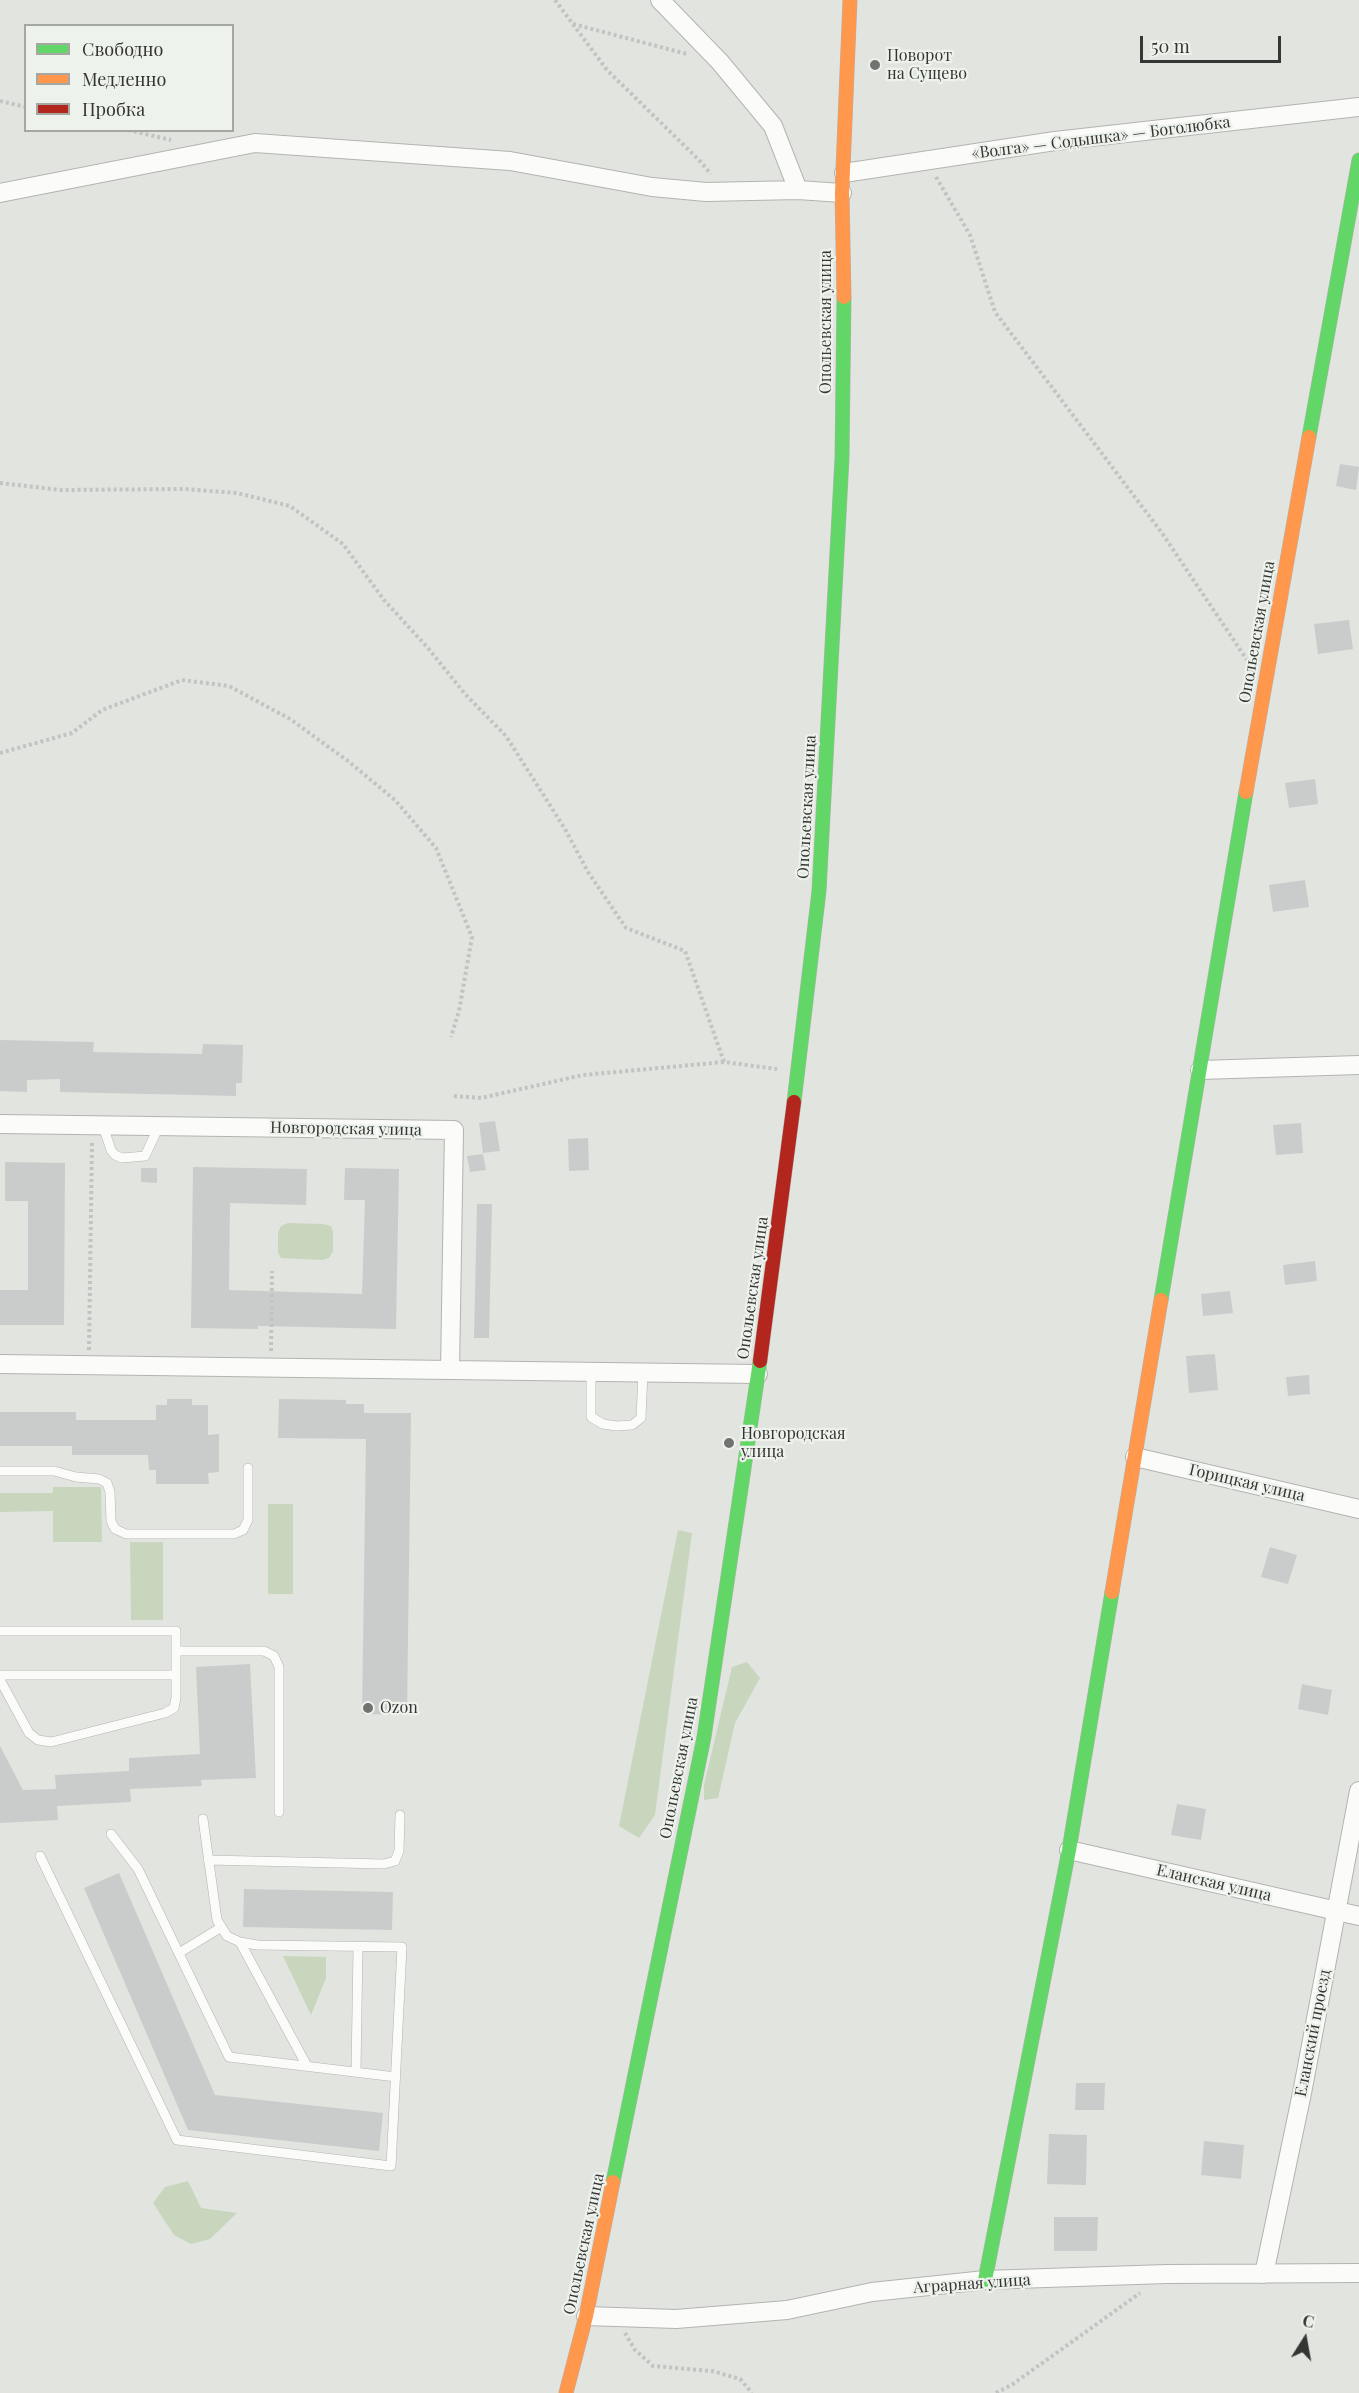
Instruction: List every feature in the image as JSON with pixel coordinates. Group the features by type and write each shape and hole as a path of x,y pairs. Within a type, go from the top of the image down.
{"street":[{"path":"660,0 720,62 773,126 798,190"},
{"name":"Опольевская улица","path":"566,2393 586,2316 704,1737 758,1374 798,1072 819,891 842,458 844,273 842,193 849,0"},
{"name":"«Волга» — Содышка» — Боголюбка","path":"844,173 1055,141 1359,107"},
{"path":"0,193 255,143 510,161 652,187 706,192 798,190 842,193"},
{"name":"Опольевская улица","path":"985,2280 1069,1850 1264,685 1359,160"},
{"path":"1200,1070 1359,1065"},
{"name":"Новгородская улица","path":"0,1124 454,1130 450,1370"},
{"path":"0,1364 758,1374"},
{"name":"Горицкая улица","path":"1135,1457 1359,1509"},
{"name":"Еланский проезд","path":"1264,2274 1302,2093 1359,1791"},
{"name":"Еланская улица","path":"1069,1850 1359,1916"},
{"name":"Аграрная улица","path":"586,2316 676,2319 787,2310 872,2292 985,2280 1167,2274 1359,2273"}],"lane":[{"path":"97,1126 111,1150 122,1158 145,1156 159,1126"},
{"path":"591,1371 591,1417 603,1424 616,1426 632,1425 641,1418 644,1372"},
{"path":"0,1471 54,1471 76,1478 99,1479 107,1483 111,1492 111,1521 116,1529 126,1534 234,1534 243,1530 248,1520 248,1468"},
{"path":"0,1631 176,1631 176,1698 174,1708 165,1713 51,1742 38,1740 29,1733 0,1680"},
{"path":"176,1651 264,1651 274,1656 279,1667 279,1812"},
{"path":"0,1675 176,1675"},
{"path":"208,1860 384,1864 394,1861 399,1851 400,1815"},
{"path":"40,1856 177,2140 391,2166 402,1947 257,1945 240,1942 227,1936 217,1920 203,1819"},
{"path":"111,1834 138,1869 230,2057 396,2077"},
{"path":"179,1953 220,1928"},
{"path":"240,1942 307,2066"},
{"path":"356,2072 358,1947"}],"path":[{"path":"555,0 607,70 699,160 724,191"},
{"path":"573,24 720,62"},
{"path":"0,101 24,107"},
{"path":"921,161 931,167 970,235 996,312 1162,533 1264,685"},
{"path":"0,483 61,490 184,489 237,493 290,506 344,544 384,600 428,648 465,694 506,736 565,829 588,872 626,928 685,951 724,1062"},
{"path":"0,753 72,733 102,710 182,680 230,686 290,719 348,761 395,800 436,848 472,937 459,1011 451,1037"},
{"path":"454,1096 481,1098 583,1075 724,1062 798,1072"},
{"path":"89,1365 97,1126"},
{"path":"270,1367 272,1270"},
{"path":"996,2393 1013,2384 1167,2274"},
{"path":"616,2317 635,2350 653,2366 712,2371 740,2379 752,2393"}],"green space":[{"path":"288,1223 331,1226 333,1251 329,1258 323,1260 281,1258 278,1253 278,1233 281,1226"},
{"path":"53,1487 101,1487 102,1542 53,1542 53,1511 0,1512 0,1493 53,1493"},
{"path":"268,1504 293,1504 293,1594 268,1594"},
{"path":"678,1530 692,1533 655,1815 639,1838 619,1826"},
{"path":"130,1542 163,1542 163,1620 131,1620"},
{"path":"747,1662 760,1678 735,1723 718,1798 704,1800 704,1785 732,1667"},
{"path":"283,1956 326,1957 326,1978 311,2015"},
{"path":"188,2181 201,2208 237,2213 210,2239 191,2244 174,2235 153,2203 165,2187"}],"building":[{"path":"1340,464 1359,467 1356,490 1336,486"},
{"path":"1349,620 1353,649 1318,654 1314,624"},
{"path":"1315,779 1318,804 1289,808 1285,783"},
{"path":"1305,880 1309,907 1273,912 1269,885"},
{"path":"0,1040 94,1042 93,1052 202,1054 203,1044 243,1045 242,1083 236,1083 236,1096 60,1092 60,1079 27,1080 27,1092 0,1091"},
{"path":"495,1121 500,1151 483,1153 479,1123"},
{"path":"1301,1123 1303,1153 1276,1155 1273,1125"},
{"path":"588,1138 589,1170 569,1171 568,1139"},
{"path":"483,1154 486,1170 470,1172 467,1156"},
{"path":"5,1162 65,1163 64,1325 0,1325 0,1290 28,1290 28,1201 5,1201"},
{"path":"193,1167 307,1169 306,1205 230,1203 229,1290 362,1294 365,1200 344,1200 345,1168 399,1169 396,1329 258,1326 258,1329 191,1328"},
{"path":"141,1168 157,1168 157,1183 141,1182"},
{"path":"477,1204 492,1204 489,1338 474,1338"},
{"path":"1315,1261 1317,1281 1285,1285 1283,1265"},
{"path":"1230,1291 1233,1313 1203,1316 1201,1294"},
{"path":"1215,1354 1218,1390 1189,1393 1186,1356"},
{"path":"1309,1375 1310,1394 1288,1396 1286,1377"},
{"path":"167,1399 192,1399 192,1405 208,1405 208,1435 219,1434 219,1472 208,1473 209,1484 156,1484 156,1470 149,1470 148,1455 72,1455 72,1446 0,1446 0,1412 76,1412 76,1420 156,1420 156,1405 167,1405"},
{"path":"279,1399 346,1400 346,1404 364,1404 364,1413 411,1413 407,1715 362,1714 366,1439 278,1438"},
{"path":"1270,1547 1297,1555 1288,1584 1261,1577"},
{"path":"250,1664 256,1778 201,1780 202,1786 130,1789 131,1802 57,1806 58,1820 0,1823 0,1746 23,1790 56,1789 55,1775 129,1771 129,1758 200,1754 196,1667"},
{"path":"1302,1684 1332,1690 1328,1715 1298,1709"},
{"path":"1177,1804 1206,1809 1201,1840 1171,1835"},
{"path":"119,1873 215,2095 383,2113 379,2151 188,2130 84,1888"},
{"path":"244,1889 393,1892 392,1930 243,1927"},
{"path":"1076,2083 1105,2083 1104,2110 1075,2110"},
{"path":"1049,2134 1087,2135 1086,2185 1047,2184"},
{"path":"1204,2141 1244,2145 1241,2179 1201,2175"},
{"path":"1054,2217 1098,2217 1097,2251 1054,2251"}],"traffic: fast":[{"path":"1309,437 1359,160"},
{"path":"794,1102 819,891 842,458 844,297"},
{"path":"1161,1300 1246,792"},
{"path":"613,2182 704,1737 760,1361"},
{"path":"985,2280 1069,1850 1112,1592"}],"traffic: slow":[{"path":"844,297 842,193 850,0"},
{"path":"1246,792 1309,437"},
{"path":"1112,1592 1161,1300"},
{"path":"566,2393 586,2316 613,2182"}],"traffic: jam":[{"path":"760,1361 794,1102"}],"place":[{"name":"Поворот на Сущево","path":"875,65"},
{"name":"Новгородская улица","path":"729,1443"},
{"name":"Ozon","path":"368,1708"}]}
